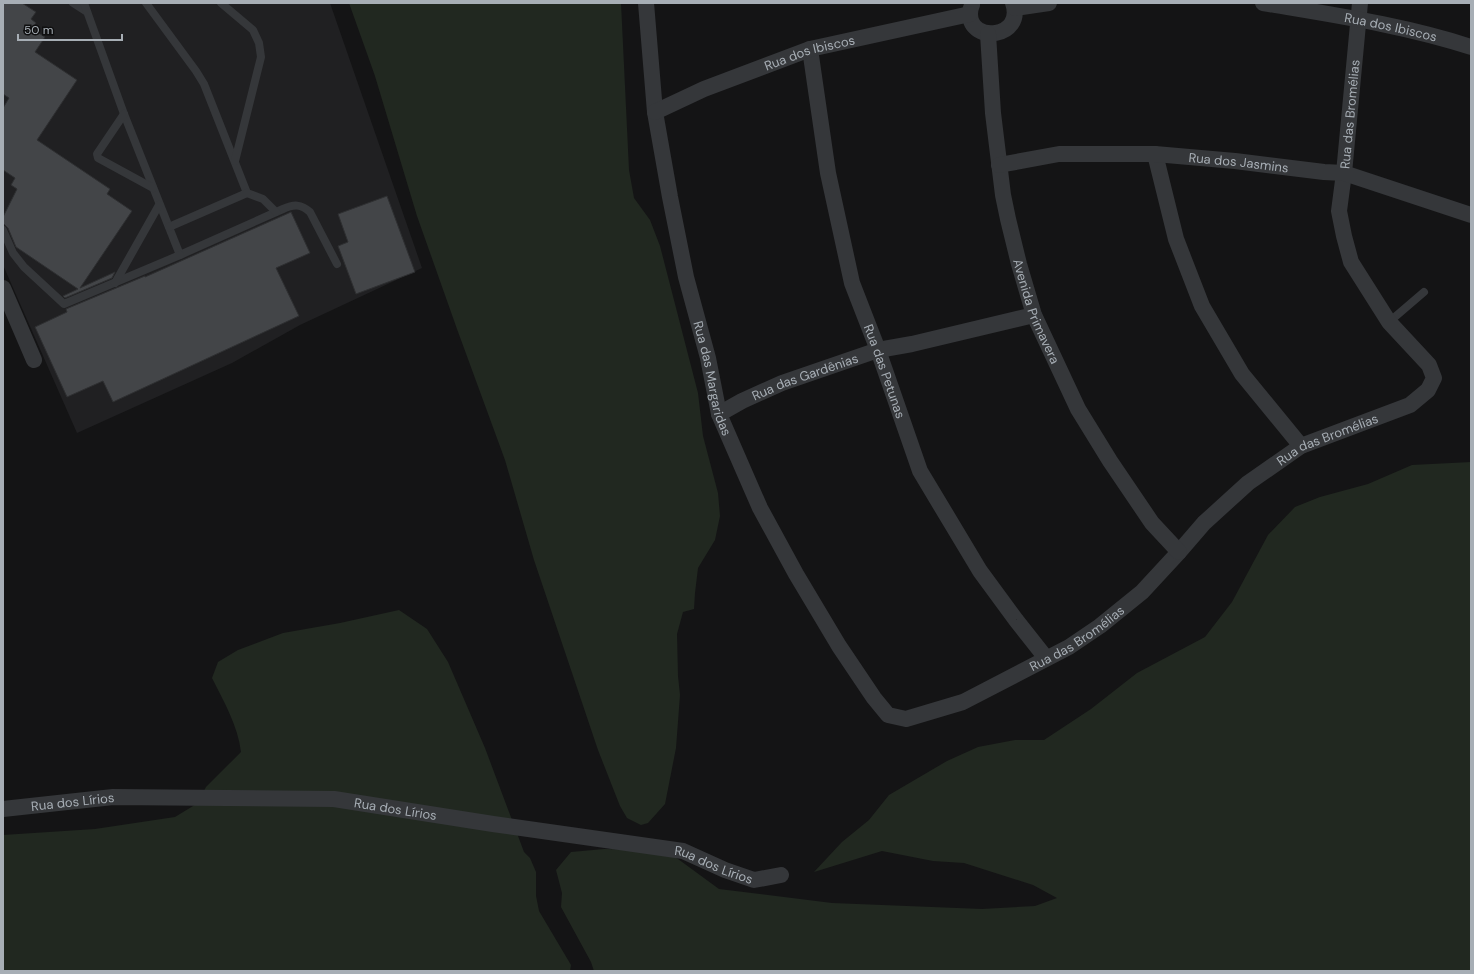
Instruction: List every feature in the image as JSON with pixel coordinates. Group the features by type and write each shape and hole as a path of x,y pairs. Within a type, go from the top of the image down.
{"street":[{"name":"Rua das Margaridas","path":"646,3 655,112 686,277 708,358 719,414 760,508 796,574 839,646 874,698 888,715"},
{"path":"971,8 972,22 976,28 988,34 1002,32 1008,29 1014,18 1014,6 1049,3"},
{"name":"Rua dos Ibiscos","path":"1263,3 1359,11 1471,47"},
{"name":"Rua dos Ibiscos","path":"655,112 704,89 810,49 971,8"},
{"name":"Rua das Bromélias","path":"888,715 906,719 963,702 1069,647 1100,626 1142,592 1204,523 1248,483 1302,446 1410,405 1428,390 1434,378 1429,365 1389,322 1351,262 1339,211 1359,11"},
{"name":"Avenida Primavera","path":"988,34 993,113 999,165 1008,219 1034,315 1078,409 1110,461 1152,523 1179,552"},
{"name":"Rua das Petunas","path":"810,49 828,174 850,276 878,350 920,471 980,571 1046,658"},
{"name":"Rua dos Jasmins","path":"999,165 1059,154 1155,154 1235,160 1324,172 1344,173 1471,215"},
{"path":"1155,154 1176,239 1202,306 1242,374 1302,446"},
{"path":"3,288 34,360"},
{"name":"Rua das Gardênias","path":"719,414 742,401 782,383 878,350 912,344 1034,315"},
{"name":"Rua dos Lírios","path":"3,810 113,797 334,798 492,824 683,851 724,870 754,880 781,874"}],"lane":[{"path":"73,3 87,12"},
{"path":"84,3 124,114 180,255"},
{"path":"146,3 204,84 247,193"},
{"path":"221,3 253,30 260,43 261,57 235,161"},
{"path":"124,114 97,154 98,158 153,188"},
{"path":"169,227 247,193 263,199 276,212"},
{"path":"115,283 159,204"},
{"path":"3,230 13,253 24,266 63,303 66,304 290,206 303,206 310,212 338,264"},
{"path":"1389,322 1424,292"}],"shaded area":[{"path":"3,3 330,3 422,268 300,325 232,363 77,433 3,265"},
{"path":"349,3 621,3 629,170 634,198 650,220 660,246 698,393 703,436 718,493 720,516 715,540 698,568 694,609 683,612 677,634 680,695 676,748 665,804 648,823 641,825 627,818 620,806 598,750 534,560 505,460 417,216 375,76"},
{"path":"1471,462 1471,971 594,971 591,962 561,907 562,893 556,870 571,852 604,849 661,850 678,859 719,889 832,903 982,909 1035,906 1057,898 1033,885 964,863 933,861 882,851 814,872 842,842 869,820 889,795 947,761 978,747 1015,740 1044,740 1091,709 1137,673 1205,637 1232,602 1268,535 1295,507 1320,497 1368,484 1412,465"},
{"path":"399,610 427,629 448,662 485,748 524,852 530,858 536,872 536,896 539,911 571,965 570,971 3,971 3,835 95,829 175,817 198,803 206,787 241,752 234,723 212,678 218,662 238,650 283,633 340,623"}],"building":[{"path":"3,3 22,3 36,12 31,19 36,23 32,29 45,37 35,52 77,80 37,140 110,189 107,194 132,211 80,288 115,272 112,278 65,298 63,296 78,289 16,247 8,228 3,223 3,217 17,189 11,185 15,178 3,170 3,108 9,98 3,94"},
{"path":"387,196 415,272 356,294 338,246 348,242 338,214"},
{"path":"291,212 310,253 276,268 299,316 113,402 103,381 67,397 35,327 67,312 66,309 145,277"}]}
